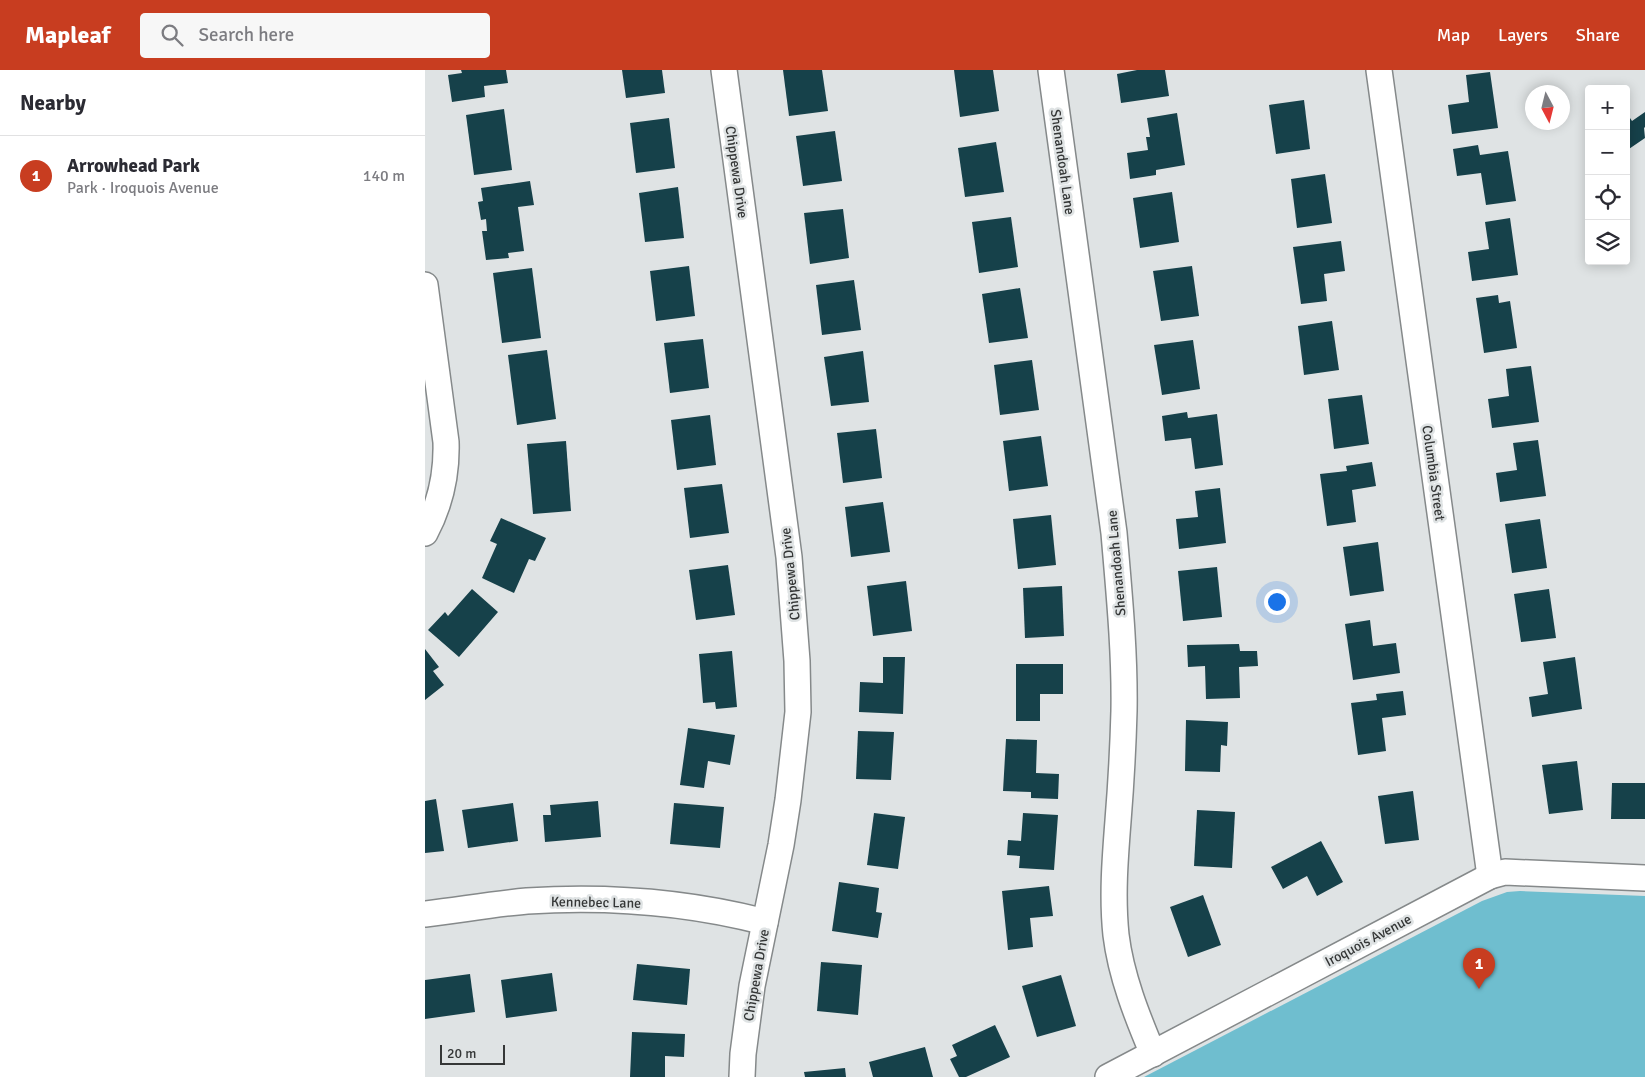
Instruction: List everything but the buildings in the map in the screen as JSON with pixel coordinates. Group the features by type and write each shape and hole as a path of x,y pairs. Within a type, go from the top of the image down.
{"street":[{"name":"Chippewa Drive","path":"723,70 789,557 797,661 798,712 781,845 752,986 743,1054 742,1077"},
{"name":"Shenandoah Lane","path":"1051,70 1114,533 1119,594 1124,711 1114,886 1117,936 1125,978 1153,1054"},
{"name":"Columbia Street","path":"1379,70 1490,876"},
{"path":"425,284 447,442 447,460 441,492 431,523 425,533"},
{"name":"Iroquois Avenue","path":"1108,1077 1490,876 1505,872 1645,878"},
{"name":"Kennebec Lane","path":"425,914 511,903 587,899 646,902 728,912 765,922"}],"shaded area":[{"path":"1507,892 1645,896 1645,1077 1144,1077 1482,901"}],"place":[{"name":"Arrowhead Park","path":"1479,989"}]}
